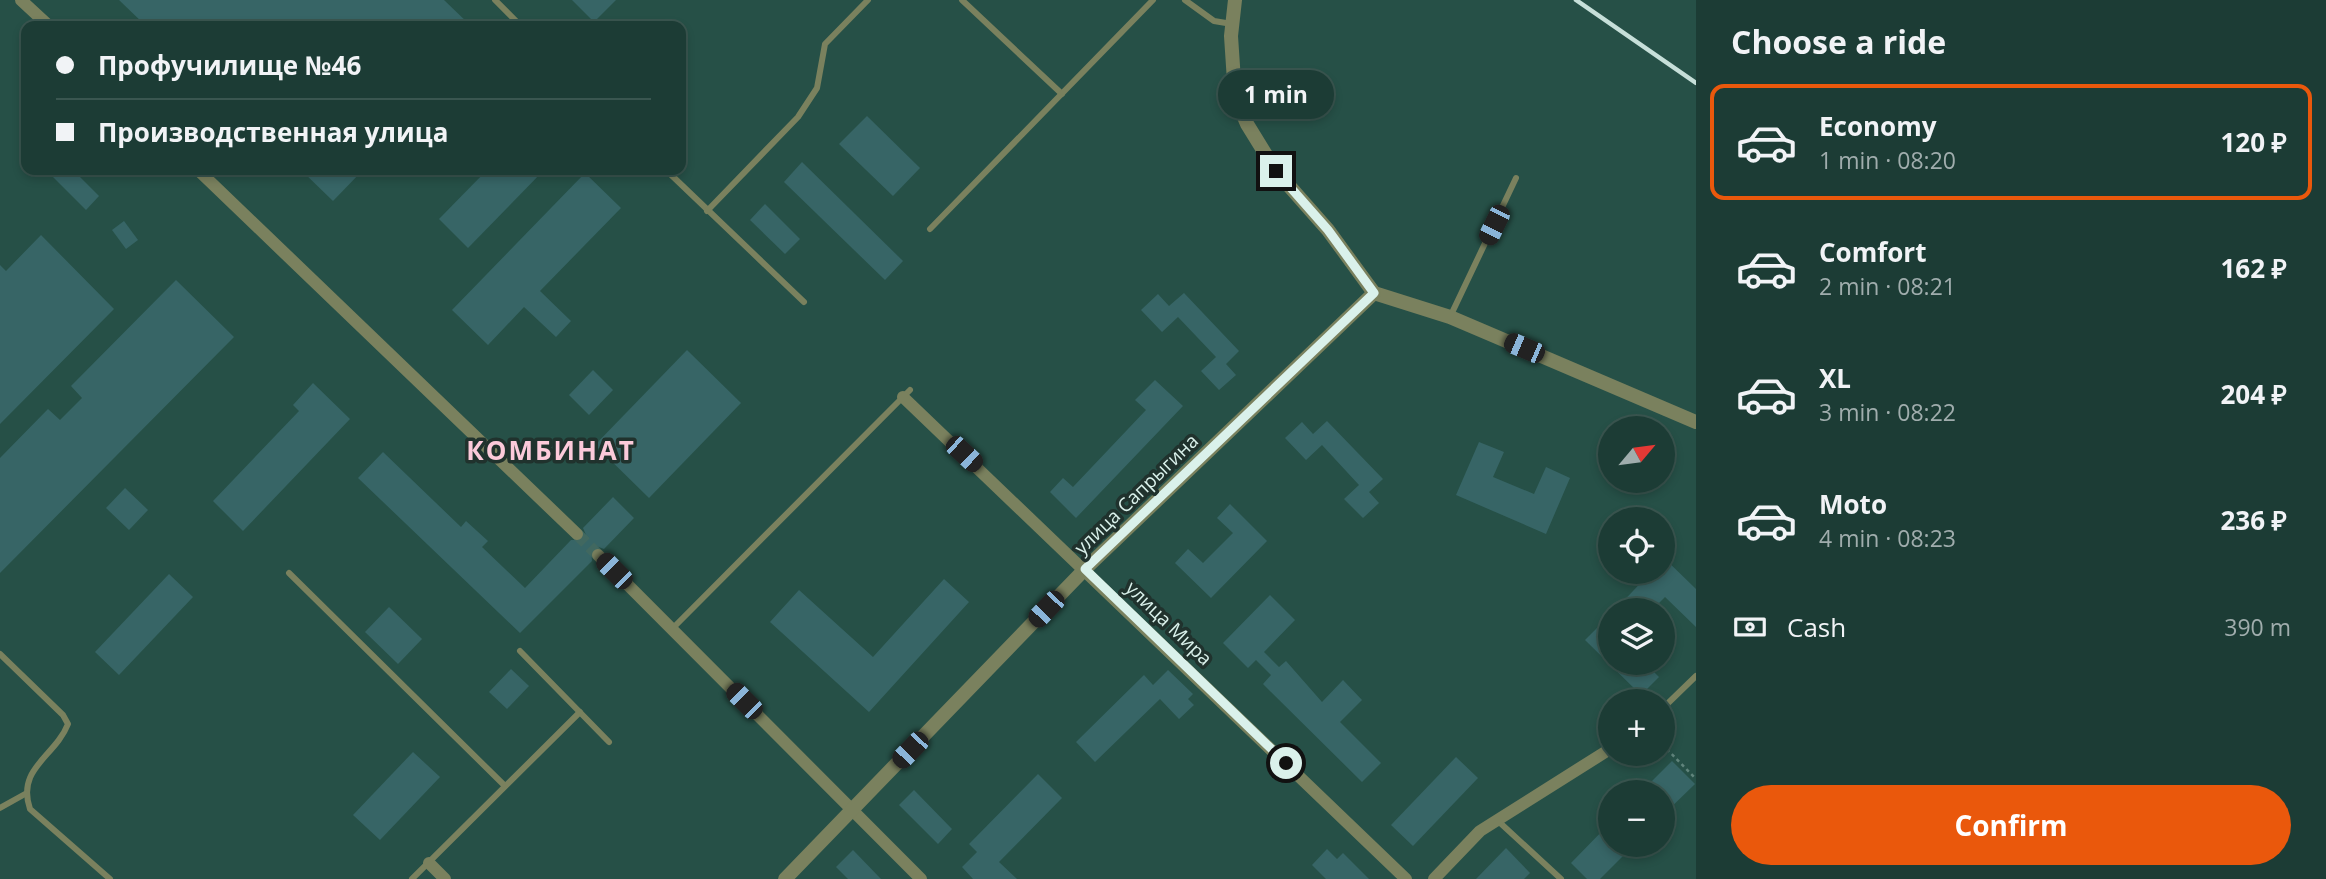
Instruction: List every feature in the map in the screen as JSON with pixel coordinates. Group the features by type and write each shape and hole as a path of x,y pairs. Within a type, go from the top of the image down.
{"street":[{"path":"21,0 43,21"},
{"path":"1235,0 1232,24 1235,96 1247,124 1276,171 1328,230 1374,293 1450,317 1696,422"},
{"path":"203,175 577,534"},
{"name":"улица Сапрыгина","path":"785,879 1085,569 1374,293"},
{"name":"улица Мира","path":"906,393 1406,879"},
{"path":"598,555 921,879"},
{"path":"1434,879 1480,831 1598,756"},
{"path":"429,863 445,879"}],"lane":[{"path":"495,0 516,21"},
{"path":"707,211 798,117 817,88 825,44 868,0"},
{"path":"961,0 1062,94"},
{"path":"930,229 1153,0"},
{"path":"1185,0 1214,21 1232,24"},
{"path":"671,175 804,302"},
{"path":"1450,317 1516,178"},
{"path":"672,629 906,393"},
{"path":"289,573 505,786"},
{"path":"520,651 609,742"},
{"path":"0,654 63,715 68,724 64,736 28,778 25,794 30,808 110,879"},
{"path":"1675,696 1696,676"},
{"path":"412,879 580,712"},
{"path":"0,808 25,794"},
{"path":"1497,820 1561,879"}],"path":[{"path":"1675,757 1696,779"}],"building":[{"path":"119,0 444,0 466,21 141,21"},
{"path":"572,0 616,0 595,21"},
{"path":"867,116 920,168 893,196 839,144"},
{"path":"802,162 903,261 885,280 784,182"},
{"path":"78,175 99,196 86,210 52,176"},
{"path":"306,175 358,175 333,201"},
{"path":"482,175 539,175 468,248 439,219"},
{"path":"583,175 587,175 621,208 540,291 571,321 556,337 524,307 488,345 452,310"},
{"path":"765,204 800,239 785,254 750,220"},
{"path":"124,221 138,240 126,249 112,230"},
{"path":"41,235 114,309 0,424 0,265 6,271"},
{"path":"176,280 234,337 0,573 0,458 48,409 60,420 82,398 71,386"},
{"path":"1184,293 1239,351 1226,364 1236,375 1219,390 1201,371 1216,357 1178,317 1162,332 1141,310 1158,294 1169,306"},
{"path":"687,350 741,403 649,498 595,445"},
{"path":"593,370 613,390 589,415 569,395"},
{"path":"1155,380 1183,406 1076,518 1050,492 1063,478 1073,487 1146,410 1135,400"},
{"path":"313,383 350,419 243,531 213,501 299,411 293,405"},
{"path":"1327,421 1383,479 1369,492 1379,503 1363,518 1344,499 1359,485 1322,445 1306,460 1285,438 1302,422 1313,434"},
{"path":"1479,442 1504,452 1493,477 1534,494 1546,467 1570,478 1546,534 1456,495"},
{"path":"383,452 461,527 466,521 488,541 482,547 525,588 571,540 583,540 586,535 583,528 613,497 634,518 604,549 596,546 591,549 592,561 520,633 358,478"},
{"path":"125,488 148,510 129,530 106,508"},
{"path":"1230,504 1267,541 1211,598 1175,563 1188,549 1203,563 1233,533 1217,518"},
{"path":"1675,569 1696,589 1696,627 1675,607 1675,598 1626,598 1640,584 1675,584"},
{"path":"169,574 193,597 119,675 95,652"},
{"path":"944,579 969,602 869,712 770,622 799,590 873,657"},
{"path":"1270,595 1295,620 1264,652 1279,667 1286,661 1322,702 1343,680 1362,700 1340,722 1381,763 1362,782 1263,684 1271,675 1256,660 1248,668 1223,643"},
{"path":"389,607 422,639 398,664 365,632"},
{"path":"1598,627 1598,653 1585,640"},
{"path":"511,669 529,686 507,709 489,692"},
{"path":"1168,670 1193,694 1188,699 1194,705 1179,719 1160,699 1095,762 1076,742 1144,675 1153,685"},
{"path":"1621,675 1659,677 1647,689 1635,689"},
{"path":"413,752 440,777 380,840 353,815"},
{"path":"1456,757 1478,778 1413,846 1391,825"},
{"path":"1675,764 1695,784 1675,803 1675,780 1653,780 1667,766"},
{"path":"1038,774 1062,798 999,862 1017,879 973,879 962,867 977,852 969,844"},
{"path":"914,790 952,829 938,844 899,805"},
{"path":"1598,835 1598,857 1622,857 1600,879 1587,879 1571,863"},
{"path":"1506,848 1530,873 1524,879 1476,879"},
{"path":"1327,849 1337,859 1343,853 1369,879 1326,879 1312,865"},
{"path":"853,850 881,879 848,879 836,867"}],"tunnel":[{"path":"577,534 598,555"}],"railway":[{"path":"1576,0 1696,83"}],"district":[{"name":"КОМБИНАТ","path":"551,451"}],"route":[{"path":"1276,171 1328,230 1374,293 1085,569 1286,763"}]}
